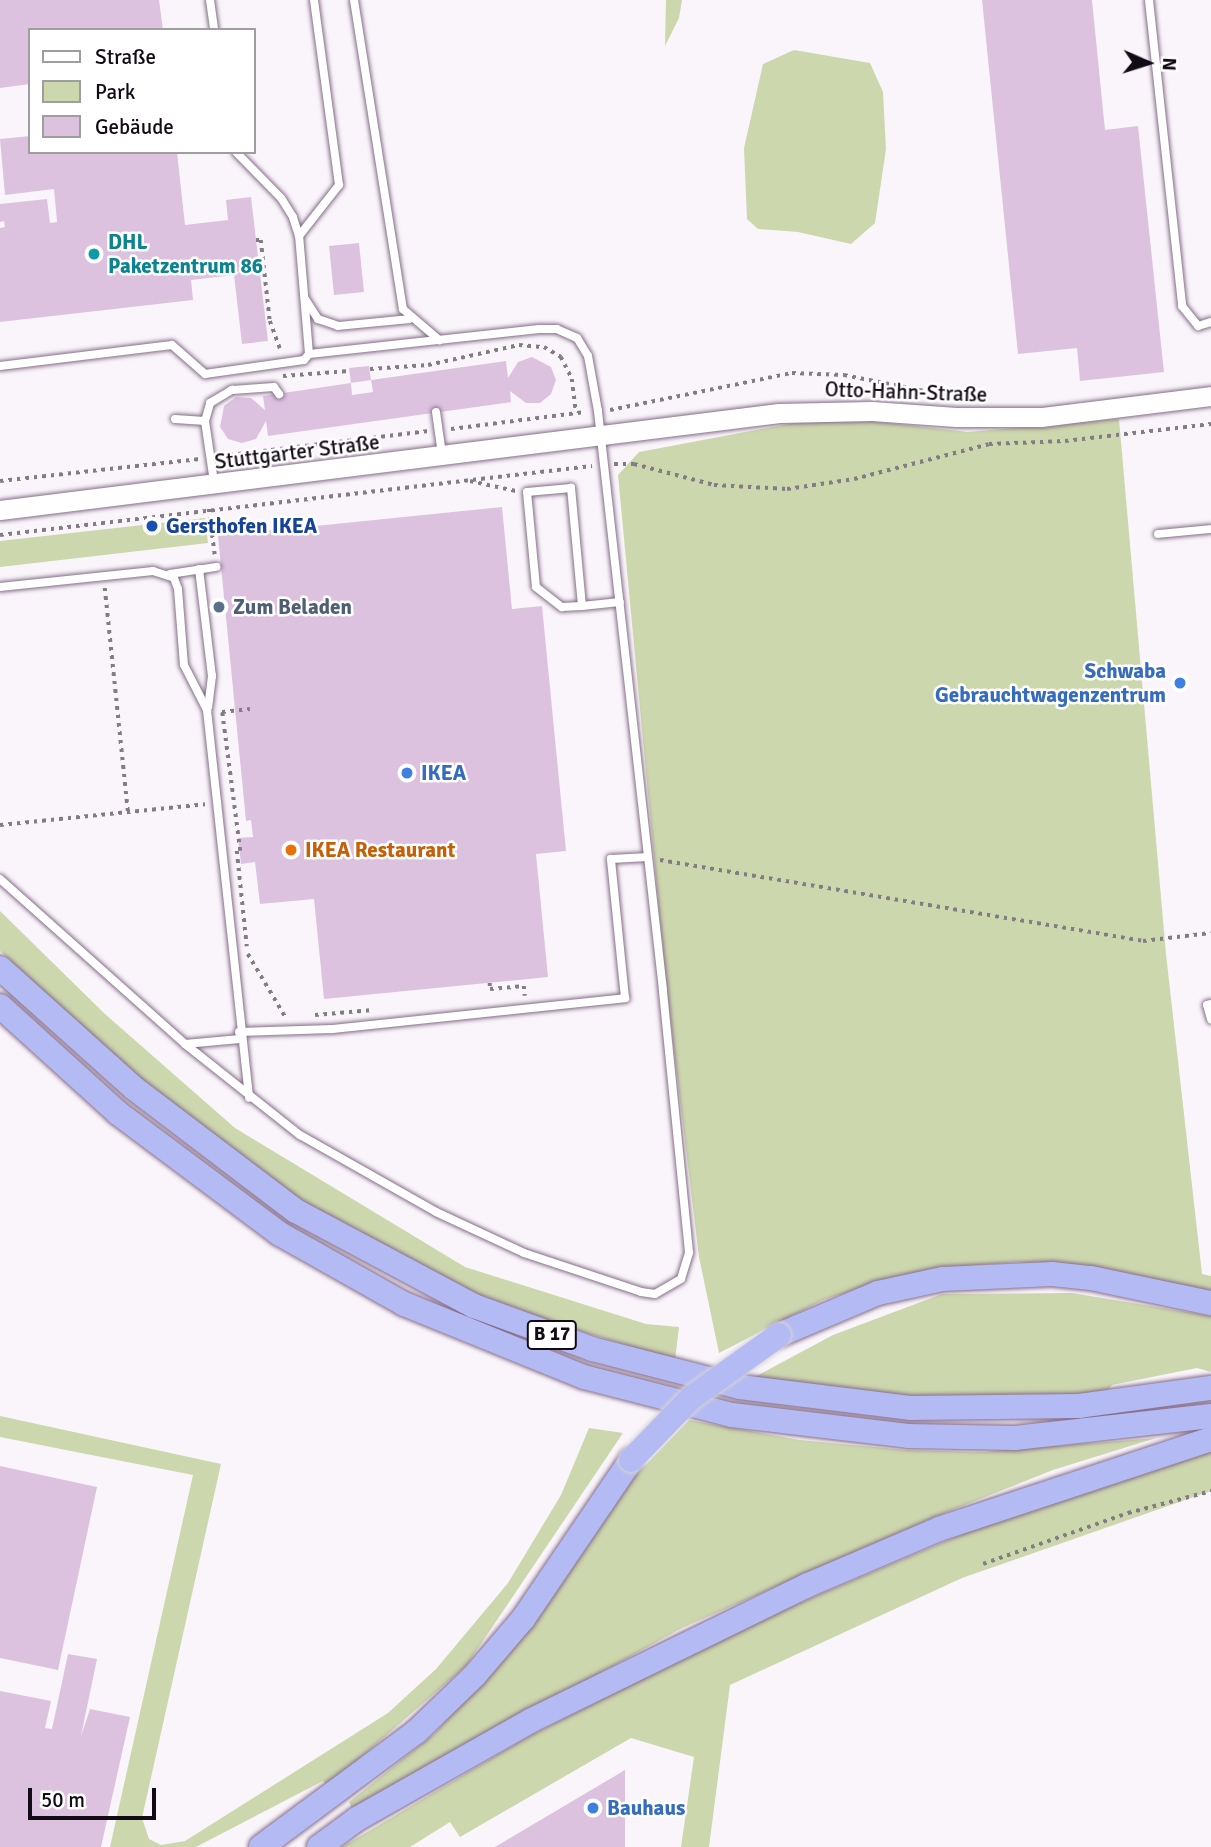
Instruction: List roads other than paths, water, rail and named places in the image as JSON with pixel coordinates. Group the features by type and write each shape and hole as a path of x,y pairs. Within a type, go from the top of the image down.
{"highway":[{"name":"B 17","path":"0,968 135,1089 296,1211 462,1300 579,1345 740,1387 910,1408 1079,1406 1211,1388"},
{"name":"B 17","path":"0,1006 118,1113 280,1234 404,1304 584,1377 732,1415 908,1436 1015,1438 1211,1416"},
{"path":"261,1847 416,1732 475,1675 523,1619 631,1461 691,1398 779,1335 878,1293 943,1279 1052,1274 1091,1278 1211,1303"},
{"path":"319,1847 357,1819 532,1720 808,1585 939,1529 1211,1439"}],"street":[{"name":"Otto-Hahn-Straße","path":"600,435 830,411 1042,417 1211,396"},
{"name":"Stuttgarter Straße","path":"0,510 214,486 600,435"}],"lane":[{"path":"210,0 214,28"},
{"path":"299,236 339,186 314,0"},
{"path":"354,0 402,309 409,319 439,340"},
{"path":"1149,0 1182,306 1198,326 1211,322"},
{"path":"0,366 173,345 205,373 304,360 309,354 299,236 281,198 238,154"},
{"path":"305,298 318,319 338,327 409,319"},
{"path":"0,879 185,1044 249,1098 300,1135 480,1233 612,1284 655,1294 671,1288 688,1267 689,1252 620,602 598,411 587,356 577,338 557,329 309,354"},
{"path":"214,486 205,421 210,403 219,394 268,386 277,388 279,394"},
{"path":"436,412 442,456"},
{"path":"175,419 205,421"},
{"path":"582,606 571,488 527,492 536,587 562,607 582,606 620,602"},
{"path":"1158,534 1211,529"},
{"path":"0,587 153,570 170,574 216,568"},
{"path":"199,569 212,676 207,710 240,1035 249,1098"},
{"path":"170,574 178,589 184,665 207,710"},
{"path":"185,1044 240,1035 332,1029 625,998 611,859 648,857"},
{"path":"1211,1004 1211,1019"}],"place":[{"name":"DHL Paketzentrum 86","path":"94,254"},
{"name":"Gersthofen IKEA","path":"152,526"},
{"name":"Zum Beladen","path":"219,607"},
{"name":"Schwaba Gebrauchtwagenzentrum","path":"1180,683"},
{"name":"IKEA","path":"407,773"},
{"name":"IKEA Restaurant","path":"291,850"},
{"name":"Bauhaus","path":"593,1808"}]}
